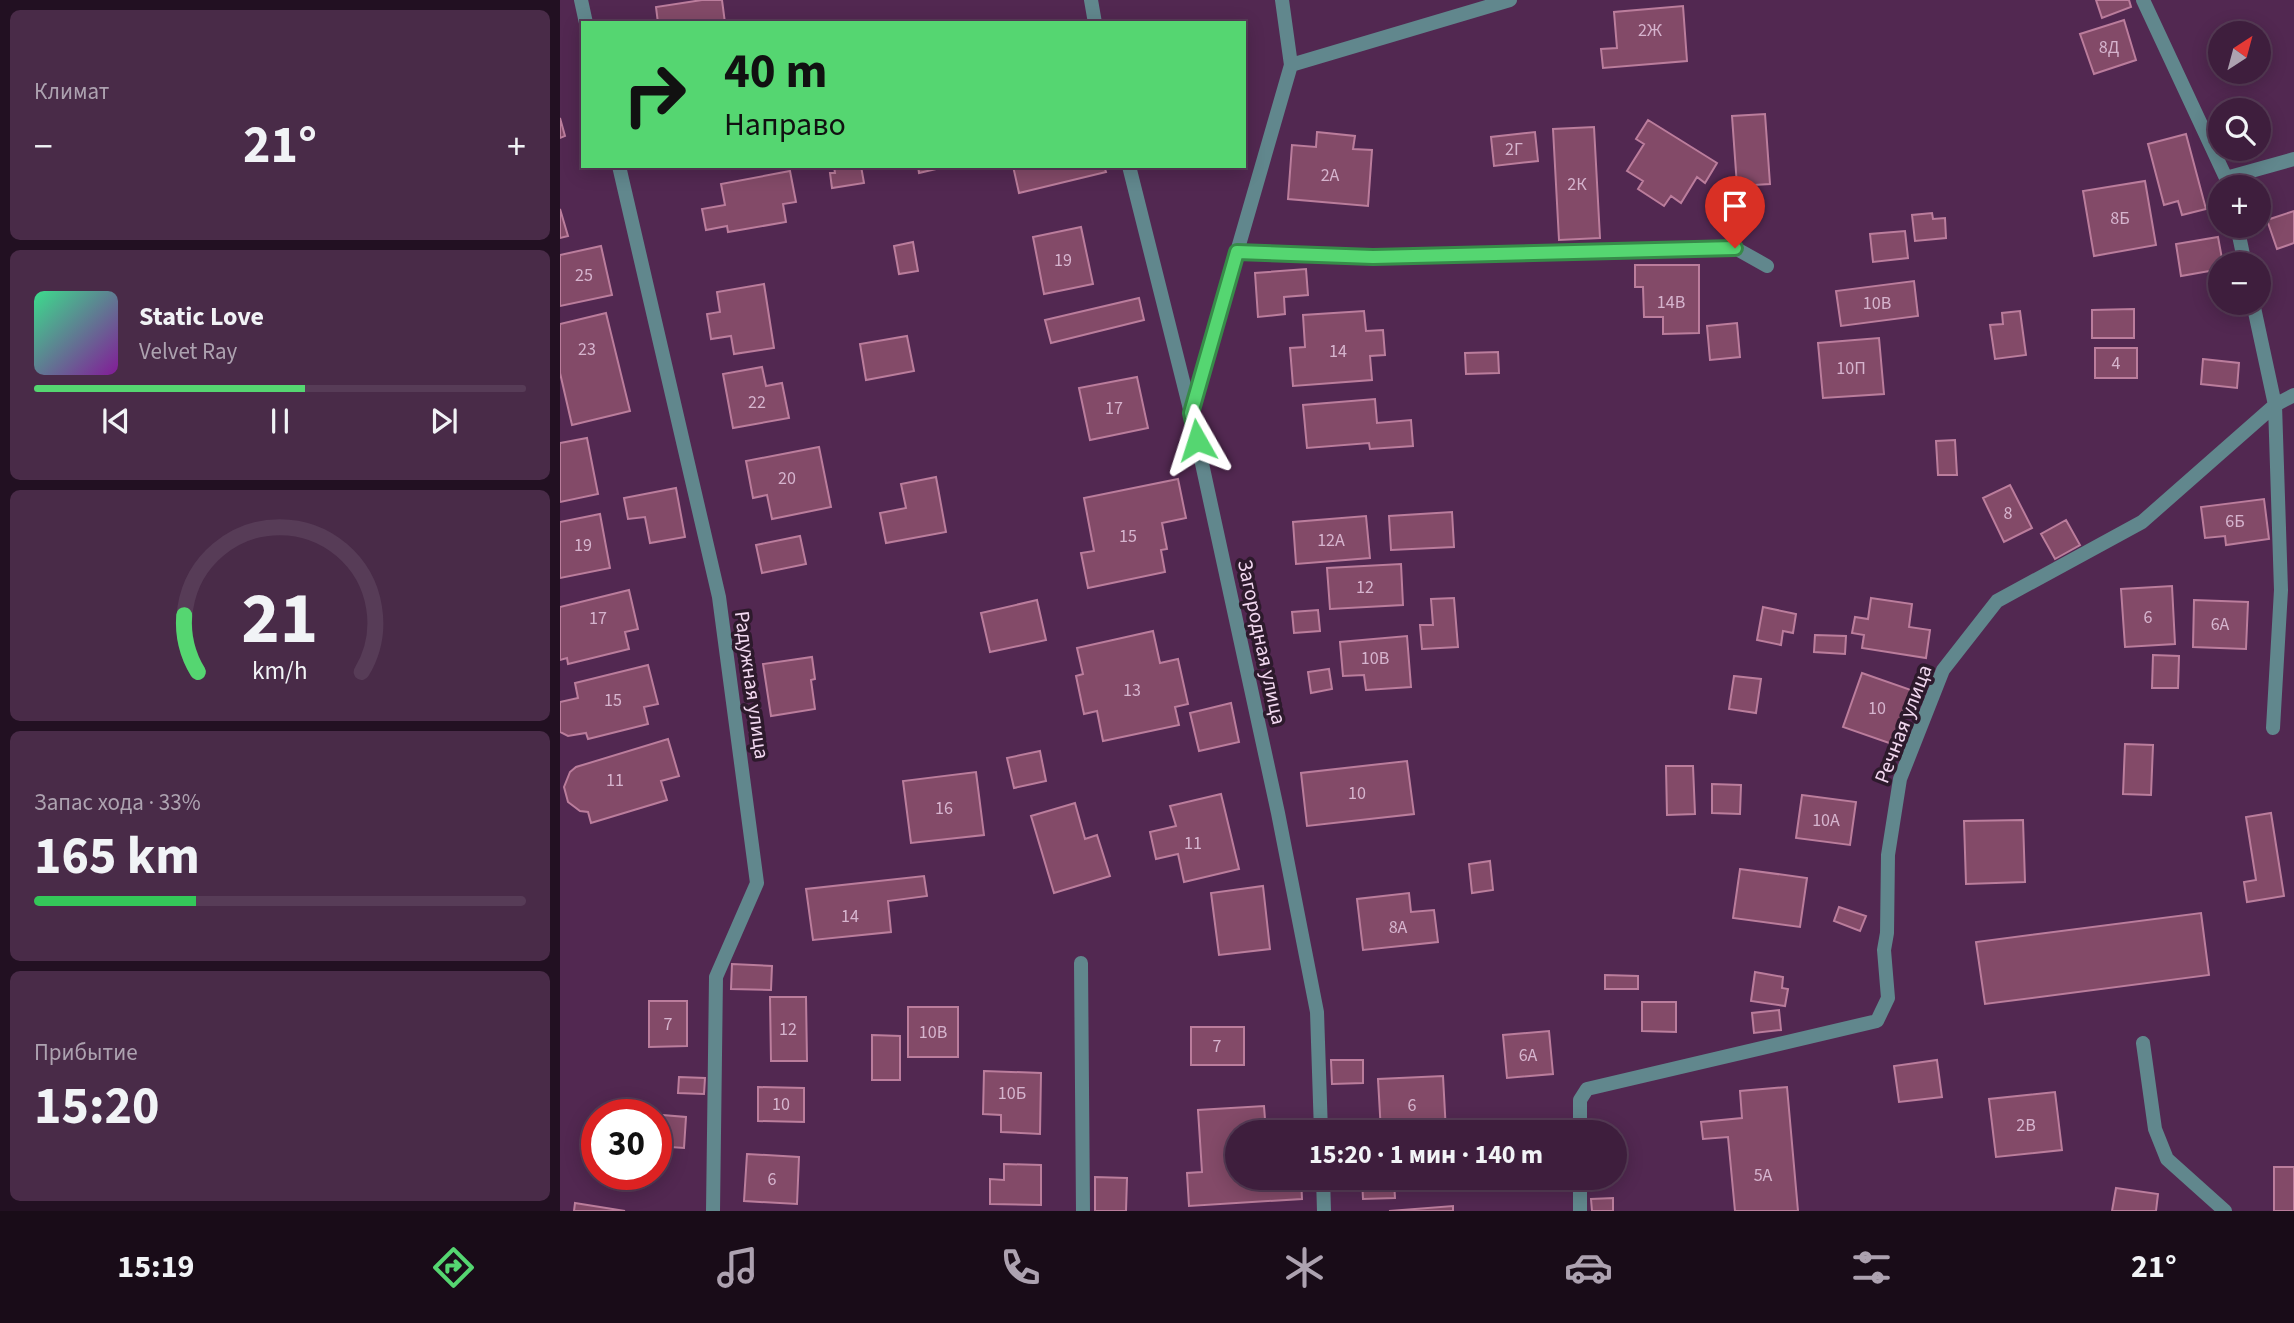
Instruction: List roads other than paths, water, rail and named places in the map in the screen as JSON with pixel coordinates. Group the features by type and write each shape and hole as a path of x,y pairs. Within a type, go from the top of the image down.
{"street":[{"path":"581,0 586,21"},
{"path":"1091,0 1096,21"},
{"path":"1191,413 1291,65 1282,0"},
{"path":"1291,65 1510,0"},
{"path":"2143,0 2223,175"},
{"path":"2249,175 2294,159"},
{"name":"Радужная улица","path":"619,168 719,597 757,883 716,977 713,1211"},
{"name":"Загородная улица","path":"1130,168 1191,413 1278,813 1317,1012 1321,1120"},
{"path":"1237,252 1373,257 1735,248 1768,266"},
{"path":"2256,315 2275,405 2281,590 2273,727"},
{"path":"2275,405 2294,395"},
{"name":"Речная улица","path":"1580,1120 1580,1100 1587,1089 1877,1021 1888,998 1884,950 1887,933 1888,855 1900,779 1943,670 1997,601 2141,522 2275,405"},
{"path":"1081,963 1083,1211"},
{"path":"2143,1043 2155,1129 2167,1159 2225,1211"},
{"path":"1323,1190 1324,1211"},
{"path":"1580,1190 1580,1211"}]}
